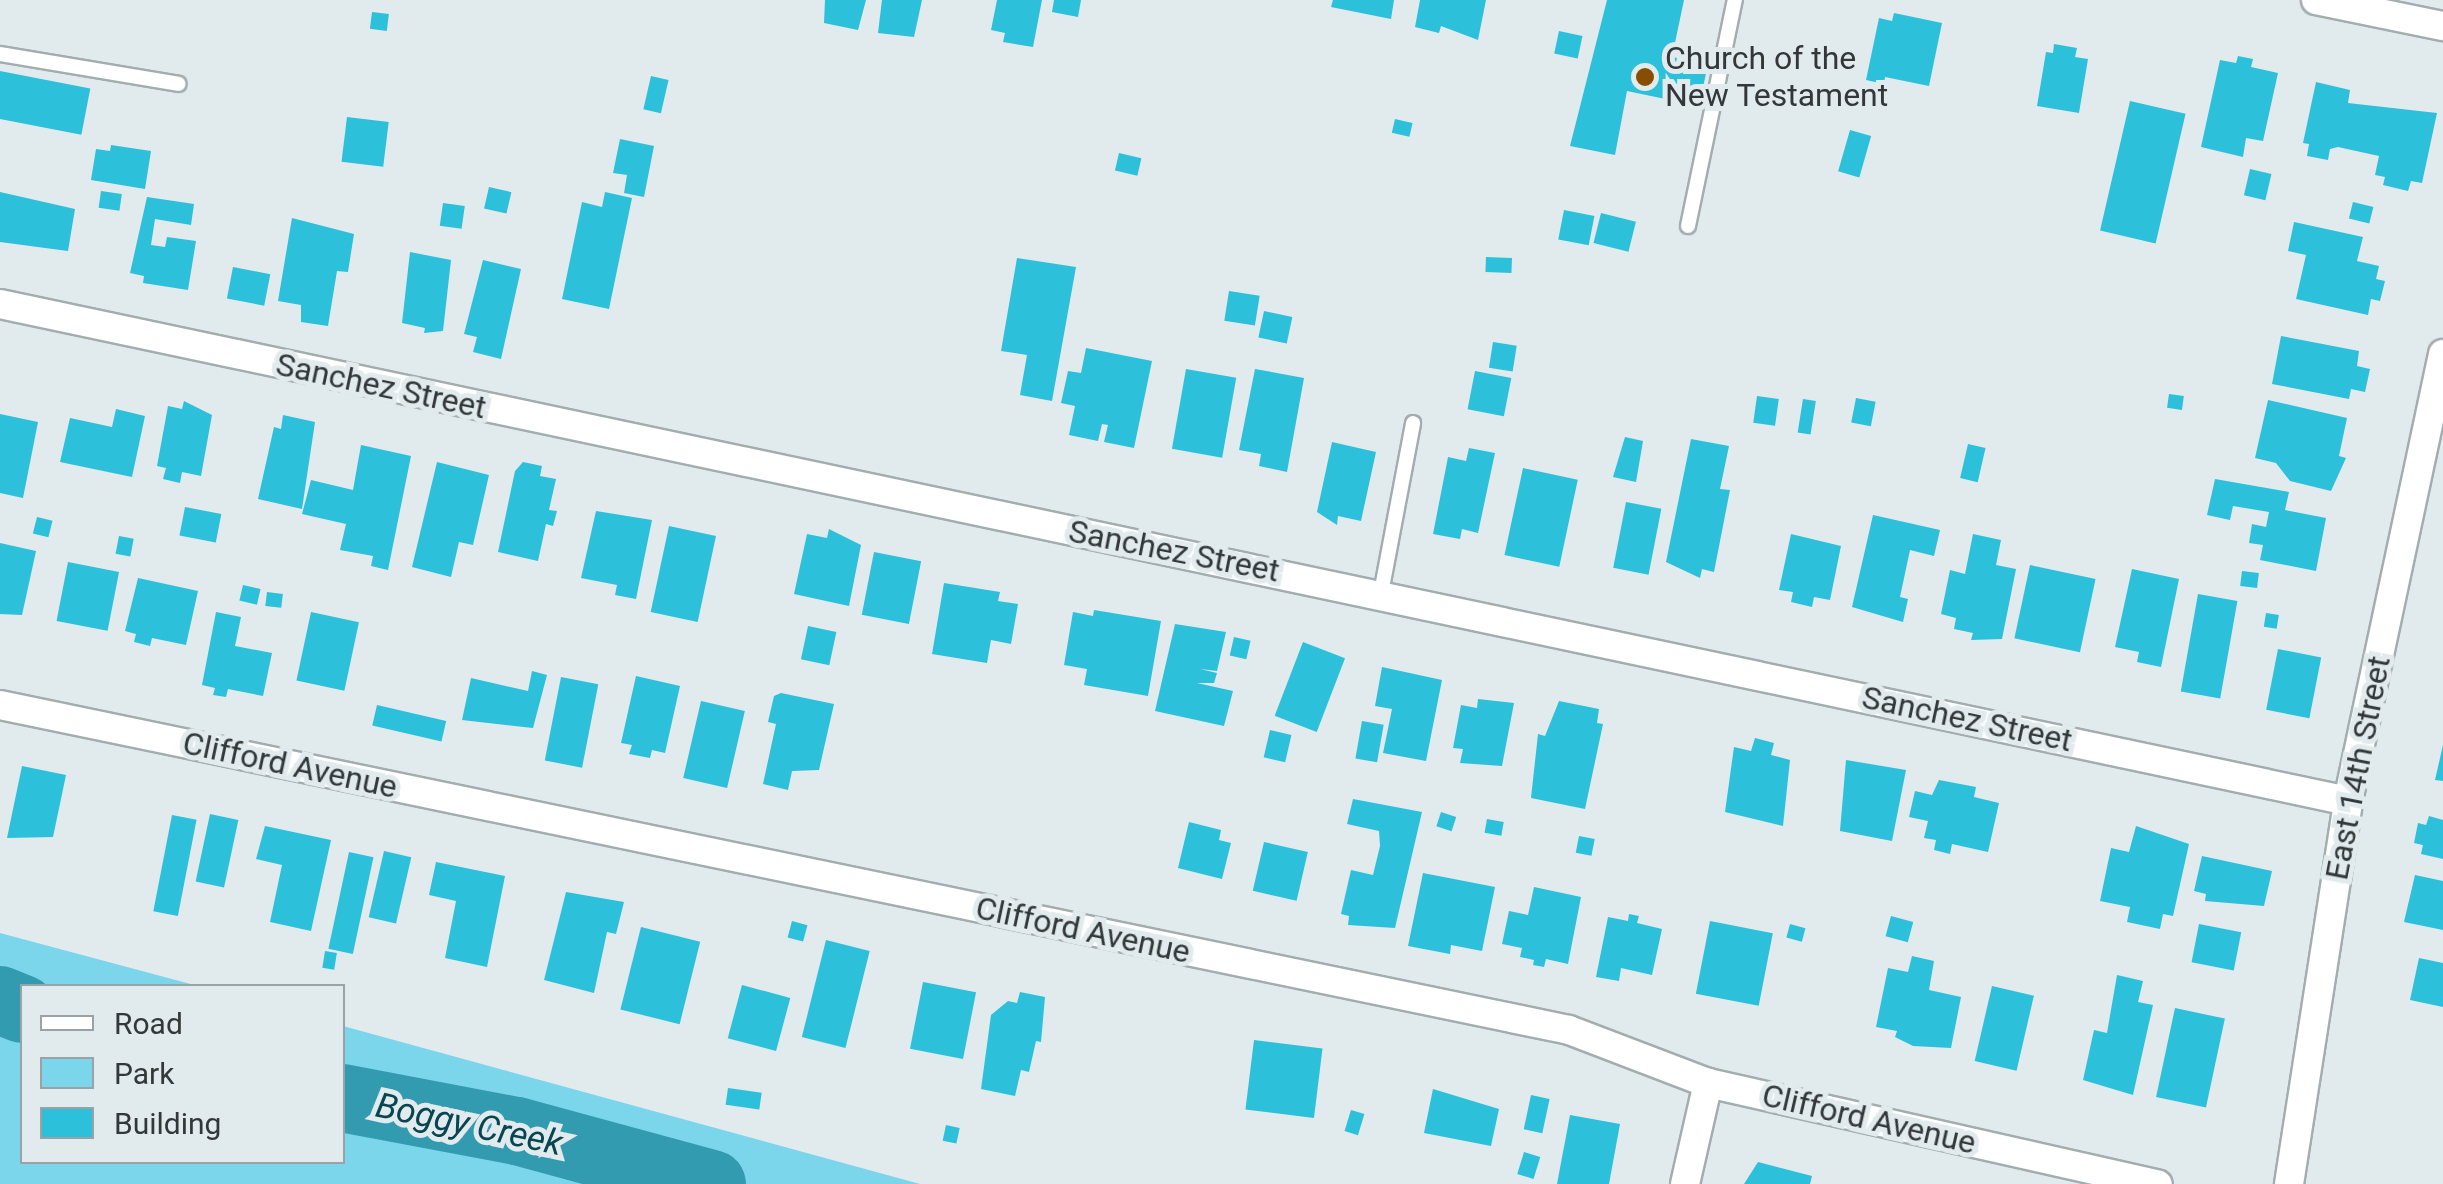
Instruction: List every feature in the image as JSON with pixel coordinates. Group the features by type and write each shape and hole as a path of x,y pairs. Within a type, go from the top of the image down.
{"street":[{"path":"2316,0 2443,26"},
{"name":"Sanchez Street","path":"0,304 2348,800"},
{"name":"East 14th Street","path":"2289,1184 2348,800 2443,354"},
{"name":"Clifford Avenue","path":"0,706 1569,1030 1708,1084 2158,1184"},
{"path":"1685,1184 1708,1084"}],"lane":[{"path":"1688,226 1735,0"},
{"path":"0,54 179,84"},
{"path":"1381,593 1414,424"}],"green space":[{"path":"0,933 191,984 20,984 20,1164 345,1164 345,1027 920,1184 0,1184"}],"building":[{"path":"825,0 866,0 858,30 824,23"},
{"path":"882,0 922,0 914,37 878,33"},
{"path":"997,0 1042,0 1033,47 1003,42 1005,33 991,30"},
{"path":"1054,0 1081,0 1078,17 1052,12"},
{"path":"1333,0 1394,0 1391,19 1331,7"},
{"path":"1420,0 1486,0 1478,40 1441,26 1439,33 1415,27"},
{"name":"Church of the New Testament","path":"1607,0 1684,0 1672,57 1708,64 1699,106 1627,91 1615,155 1570,146"},
{"path":"372,12 389,14 387,31 370,29"},
{"path":"1894,13 1942,23 1929,86 1885,77 1884,84 1866,80 1879,18 1892,21"},
{"path":"1559,31 1582,36 1578,58 1554,53"},
{"path":"2054,44 2077,48 2075,57 2088,59 2079,113 2037,106 2046,52 2053,53"},
{"path":"2238,56 2253,59 2251,67 2278,73 2263,141 2246,138 2243,157 2201,147 2220,60 2236,63"},
{"path":"0,71 90,89 81,135 0,119"},
{"path":"651,76 669,80 661,113 643,109"},
{"path":"2316,82 2350,90 2348,103 2437,113 2422,183 2411,181 2408,191 2383,185 2385,177 2375,175 2379,156 2338,147 2330,149 2328,160 2307,156 2309,144 2303,143"},
{"path":"2130,101 2186,114 2156,243 2100,231"},
{"path":"347,117 389,122 383,167 342,162"},
{"path":"1395,119 1413,123 1409,137 1392,133"},
{"path":"1850,130 1871,136 1859,177 1838,171"},
{"path":"620,139 654,146 644,197 624,193 627,175 613,173"},
{"path":"111,145 151,151 145,189 91,180 96,149 110,151"},
{"path":"1119,153 1141,158 1137,176 1115,171"},
{"path":"2250,169 2271,174 2265,200 2244,195"},
{"path":"489,187 511,192 506,214 484,208"},
{"path":"101,191 122,194 119,211 99,208"},
{"path":"0,192 75,209 68,251 0,242"},
{"path":"605,192 632,198 609,309 562,299 582,202 602,207"},
{"path":"147,197 194,204 191,225 155,219 151,245 165,247 167,237 196,241 188,290 143,283 144,276 130,273"},
{"path":"2353,202 2373,207 2369,224 2349,218"},
{"path":"443,203 465,206 462,229 440,226"},
{"path":"1564,210 1594,216 1589,245 1558,239"},
{"path":"1601,213 1636,222 1628,252 1594,243"},
{"path":"292,218 354,234 348,272 337,271 328,326 301,322 301,305 278,301"},
{"path":"2294,222 2363,237 2357,261 2379,266 2376,279 2385,281 2380,301 2371,299 2368,315 2296,299 2306,255 2288,251"},
{"path":"410,252 451,260 443,331 424,333 425,328 402,323"},
{"path":"1486,257 1512,258 1511,273 1485,272"},
{"path":"1017,258 1076,267 1052,401 1020,395 1027,355 1001,351"},
{"path":"483,260 521,269 501,359 473,352 477,337 464,334"},
{"path":"233,267 270,274 264,306 227,298"},
{"path":"1229,291 1260,296 1255,325 1224,321"},
{"path":"1264,311 1292,317 1287,343 1258,337"},
{"path":"2281,336 2359,351 2357,366 2370,369 2365,392 2351,389 2349,399 2272,384"},
{"path":"1493,342 1517,346 1513,371 1489,368"},
{"path":"1086,348 1152,361 1134,448 1104,442 1108,425 1102,424 1098,441 1069,435 1075,406 1061,403 1068,371 1081,373"},
{"path":"1186,369 1236,378 1222,458 1172,449"},
{"path":"1255,369 1304,378 1287,472 1259,466 1261,454 1239,450"},
{"path":"1475,371 1511,378 1504,416 1468,409"},
{"path":"2169,394 2184,396 2182,410 2167,408"},
{"path":"1757,396 1779,399 1775,426 1753,423"},
{"path":"1856,398 1876,402 1871,426 1851,423"},
{"path":"1803,399 1816,401 1811,435 1798,433"},
{"path":"2268,400 2347,418 2339,456 2346,458 2331,491 2290,481 2276,463 2255,458"},
{"path":"184,401 212,415 201,476 182,472 180,483 163,479 166,468 157,466 168,406 182,409"},
{"path":"116,409 145,416 132,477 60,462 70,418 112,427"},
{"path":"0,414 38,422 23,498 0,493"},
{"path":"283,415 315,422 302,509 258,499 274,427 281,429"},
{"path":"1625,437 1643,441 1636,482 1613,477"},
{"path":"1691,439 1729,446 1720,489 1730,490 1714,572 1702,569 1700,578 1666,562"},
{"path":"1332,442 1376,452 1361,521 1338,516 1337,525 1317,512"},
{"path":"1968,444 1986,448 1978,482 1960,478"},
{"path":"361,445 411,456 388,570 371,566 373,556 340,550 346,524 302,514 311,480 353,490"},
{"path":"1469,448 1495,453 1478,533 1462,529 1460,539 1433,534 1448,457 1466,461"},
{"path":"437,462 489,475 473,545 459,542 451,577 412,567"},
{"path":"523,462 542,466 540,476 556,479 549,510 557,511 553,526 546,524 538,561 498,552 515,471"},
{"path":"1523,468 1578,480 1559,567 1504,555"},
{"path":"2215,479 2289,492 2285,510 2326,518 2316,571 2260,560 2263,545 2249,543 2252,524 2266,527 2269,512 2233,506 2230,520 2207,515"},
{"path":"1626,502 1661,509 1649,575 1613,568"},
{"path":"185,507 221,514 216,543 179,535"},
{"path":"596,511 652,520 636,599 615,595 617,585 581,578"},
{"path":"1873,515 1940,530 1934,556 1910,550 1900,597 1908,599 1903,622 1852,607"},
{"path":"37,517 53,521 48,537 33,533"},
{"path":"669,526 716,536 698,622 651,612"},
{"path":"829,529 861,545 849,606 794,594 807,534 827,538"},
{"path":"1791,534 1841,546 1830,600 1814,597 1812,607 1791,602 1793,592 1779,590"},
{"path":"1973,534 2001,540 1996,565 2016,569 2002,639 1971,640 1973,633 1954,629 1956,618 1941,614 1950,570 1965,574"},
{"path":"119,536 134,539 130,557 116,554"},
{"path":"0,543 36,551 22,615 0,614"},
{"path":"874,552 921,561 909,624 862,615"},
{"path":"68,562 119,572 108,631 57,621"},
{"path":"2030,565 2096,579 2080,652 2014,638"},
{"path":"2132,569 2179,579 2161,667 2137,662 2139,652 2115,647"},
{"path":"2242,571 2259,573 2257,588 2240,586"},
{"path":"138,578 198,591 186,645 152,638 150,646 134,642 136,634 125,631"},
{"path":"944,583 1000,592 998,601 1018,604 1011,644 991,640 987,663 932,654"},
{"path":"243,585 261,589 257,605 239,601"},
{"path":"267,592 283,594 281,608 265,606"},
{"path":"2198,594 2237,601 2220,698 2181,691"},
{"path":"1094,610 1161,621 1148,696 1084,685 1087,669 1064,665 1073,612 1093,616"},
{"path":"216,612 241,617 235,646 272,653 263,696 228,689 226,697 213,695 215,688 202,685"},
{"path":"311,612 359,622 344,691 296,680"},
{"path":"2266,613 2279,615 2277,629 2264,627"},
{"path":"1175,624 1226,632 1217,671 1200,669 1217,673 1214,683 1197,683 1233,691 1224,726 1155,711"},
{"path":"808,626 836,632 829,665 801,659"},
{"path":"1234,637 1251,641 1246,659 1230,656"},
{"path":"1303,642 1345,658 1317,732 1275,716"},
{"path":"2278,649 2321,657 2309,718 2266,710"},
{"path":"1382,667 1442,680 1426,761 1383,753 1392,709 1375,706"},
{"path":"532,671 547,675 533,728 462,720 471,678 528,691"},
{"path":"636,676 680,686 665,753 652,750 650,758 629,754 632,745 621,743"},
{"path":"561,677 598,684 582,768 545,760"},
{"path":"781,693 834,704 819,770 792,771 788,790 763,784 776,724 768,722 774,696"},
{"path":"1478,699 1514,703 1502,766 1460,763 1463,749 1453,748 1461,705 1477,708"},
{"path":"701,701 745,711 727,788 683,778"},
{"path":"1559,701 1599,709 1597,723 1603,724 1585,809 1531,798 1538,734 1545,736"},
{"path":"377,705 446,721 441,741 372,725"},
{"path":"1362,721 1384,725 1377,762 1355,758"},
{"path":"1270,730 1291,735 1285,762 1264,757"},
{"path":"1755,738 1774,743 1771,755 1790,760 1783,826 1725,812 1734,747 1751,751"},
{"path":"2443,745 2443,781 2435,780"},
{"path":"1846,760 1906,770 1892,841 1840,831"},
{"path":"22,766 66,775 53,837 7,838"},
{"path":"1939,780 1976,787 1974,797 1999,803 1988,852 1952,844 1950,854 1934,850 1936,840 1924,838 1928,821 1909,817 1915,791 1932,795"},
{"path":"1353,799 1422,812 1395,928 1348,925 1349,916 1341,914 1351,870 1373,875 1380,846 1379,831 1347,824"},
{"path":"1441,812 1456,817 1452,831 1436,826"},
{"path":"210,814 238,820 224,888 196,881"},
{"path":"172,815 197,820 178,916 153,911"},
{"path":"2429,816 2443,820 2443,859 2421,854 2423,845 2414,843 2418,823 2426,825"},
{"path":"1487,819 1504,822 1501,836 1485,833"},
{"path":"1189,822 1221,830 1219,840 1231,843 1222,879 1178,868"},
{"path":"265,826 331,840 311,931 270,922 282,865 256,859"},
{"path":"2136,826 2189,844 2173,916 2163,914 2160,929 2127,922 2130,907 2100,901 2111,848 2129,852"},
{"path":"1579,836 1595,839 1591,856 1576,853"},
{"path":"1264,842 1308,852 1297,901 1253,891"},
{"path":"384,851 411,857 396,924 369,917"},
{"path":"349,852 373,857 353,954 328,949"},
{"path":"2202,856 2272,871 2264,906 2205,901 2206,894 2194,891"},
{"path":"436,862 505,876 487,967 445,958 456,901 429,895"},
{"path":"1423,873 1495,887 1482,951 1451,945 1450,954 1408,946"},
{"path":"2415,875 2443,881 2443,930 2404,922"},
{"path":"1534,887 1581,897 1568,964 1546,959 1544,967 1533,965 1534,960 1520,957 1522,948 1502,944 1509,911 1528,915"},
{"path":"566,892 624,902 616,934 607,932 594,993 544,980"},
{"path":"1629,914 1639,916 1637,923 1662,929 1652,975 1621,968 1619,981 1596,977 1608,917 1628,921"},
{"path":"1891,916 1913,922 1908,942 1886,936"},
{"path":"792,921 807,925 803,942 788,937"},
{"path":"1710,921 1773,933 1759,1006 1696,994"},
{"path":"1790,924 1805,928 1802,942 1786,938"},
{"path":"2199,924 2241,932 2234,970 2192,962"},
{"path":"641,927 700,942 680,1024 620,1009"},
{"path":"826,940 870,951 845,1048 802,1037"},
{"path":"325,951 337,953 334,970 322,968"},
{"path":"1912,956 1934,961 1929,990 1961,997 1951,1048 1913,1046 1895,1037 1897,1031 1876,1027 1888,968 1908,972"},
{"path":"2419,958 2443,963 2443,1007 2410,1000"},
{"path":"2117,975 2143,981 2138,1002 2153,1005 2133,1095 2083,1080 2094,1030 2107,1033"},
{"path":"923,982 976,992 963,1059 910,1049"},
{"path":"742,985 790,998 776,1051 728,1038"},
{"path":"1992,986 2034,996 2017,1071 1975,1061"},
{"path":"1020,992 1045,997 1041,1042 1036,1041 1029,1072 1021,1070 1015,1096 981,1089 991,1015 1008,1001 1017,1003"},
{"path":"2175,1008 2225,1019 2206,1108 2156,1097"},
{"path":"1254,1040 1322,1048 1314,1118 1245,1109"},
{"path":"728,1088 762,1093 759,1110 726,1105"},
{"path":"1433,1089 1499,1109 1491,1146 1424,1133"},
{"path":"1531,1095 1550,1099 1542,1133 1524,1129"},
{"path":"1351,1110 1364,1114 1358,1135 1345,1131"},
{"path":"1570,1115 1620,1124 1609,1184 1557,1184"},
{"path":"946,1125 960,1128 956,1144 943,1141"},
{"path":"1524,1152 1540,1157 1534,1179 1517,1174"},
{"path":"1758,1162 1812,1176 1810,1184 1744,1184"}],"waterway":[{"name":"Boggy Creek","path":"0,1000 20,1008"},
{"name":"Boggy Creek","path":"345,1099 517,1131 712,1184"}],"place":[{"name":"Church of the New Testament","path":"1645,77"}]}
